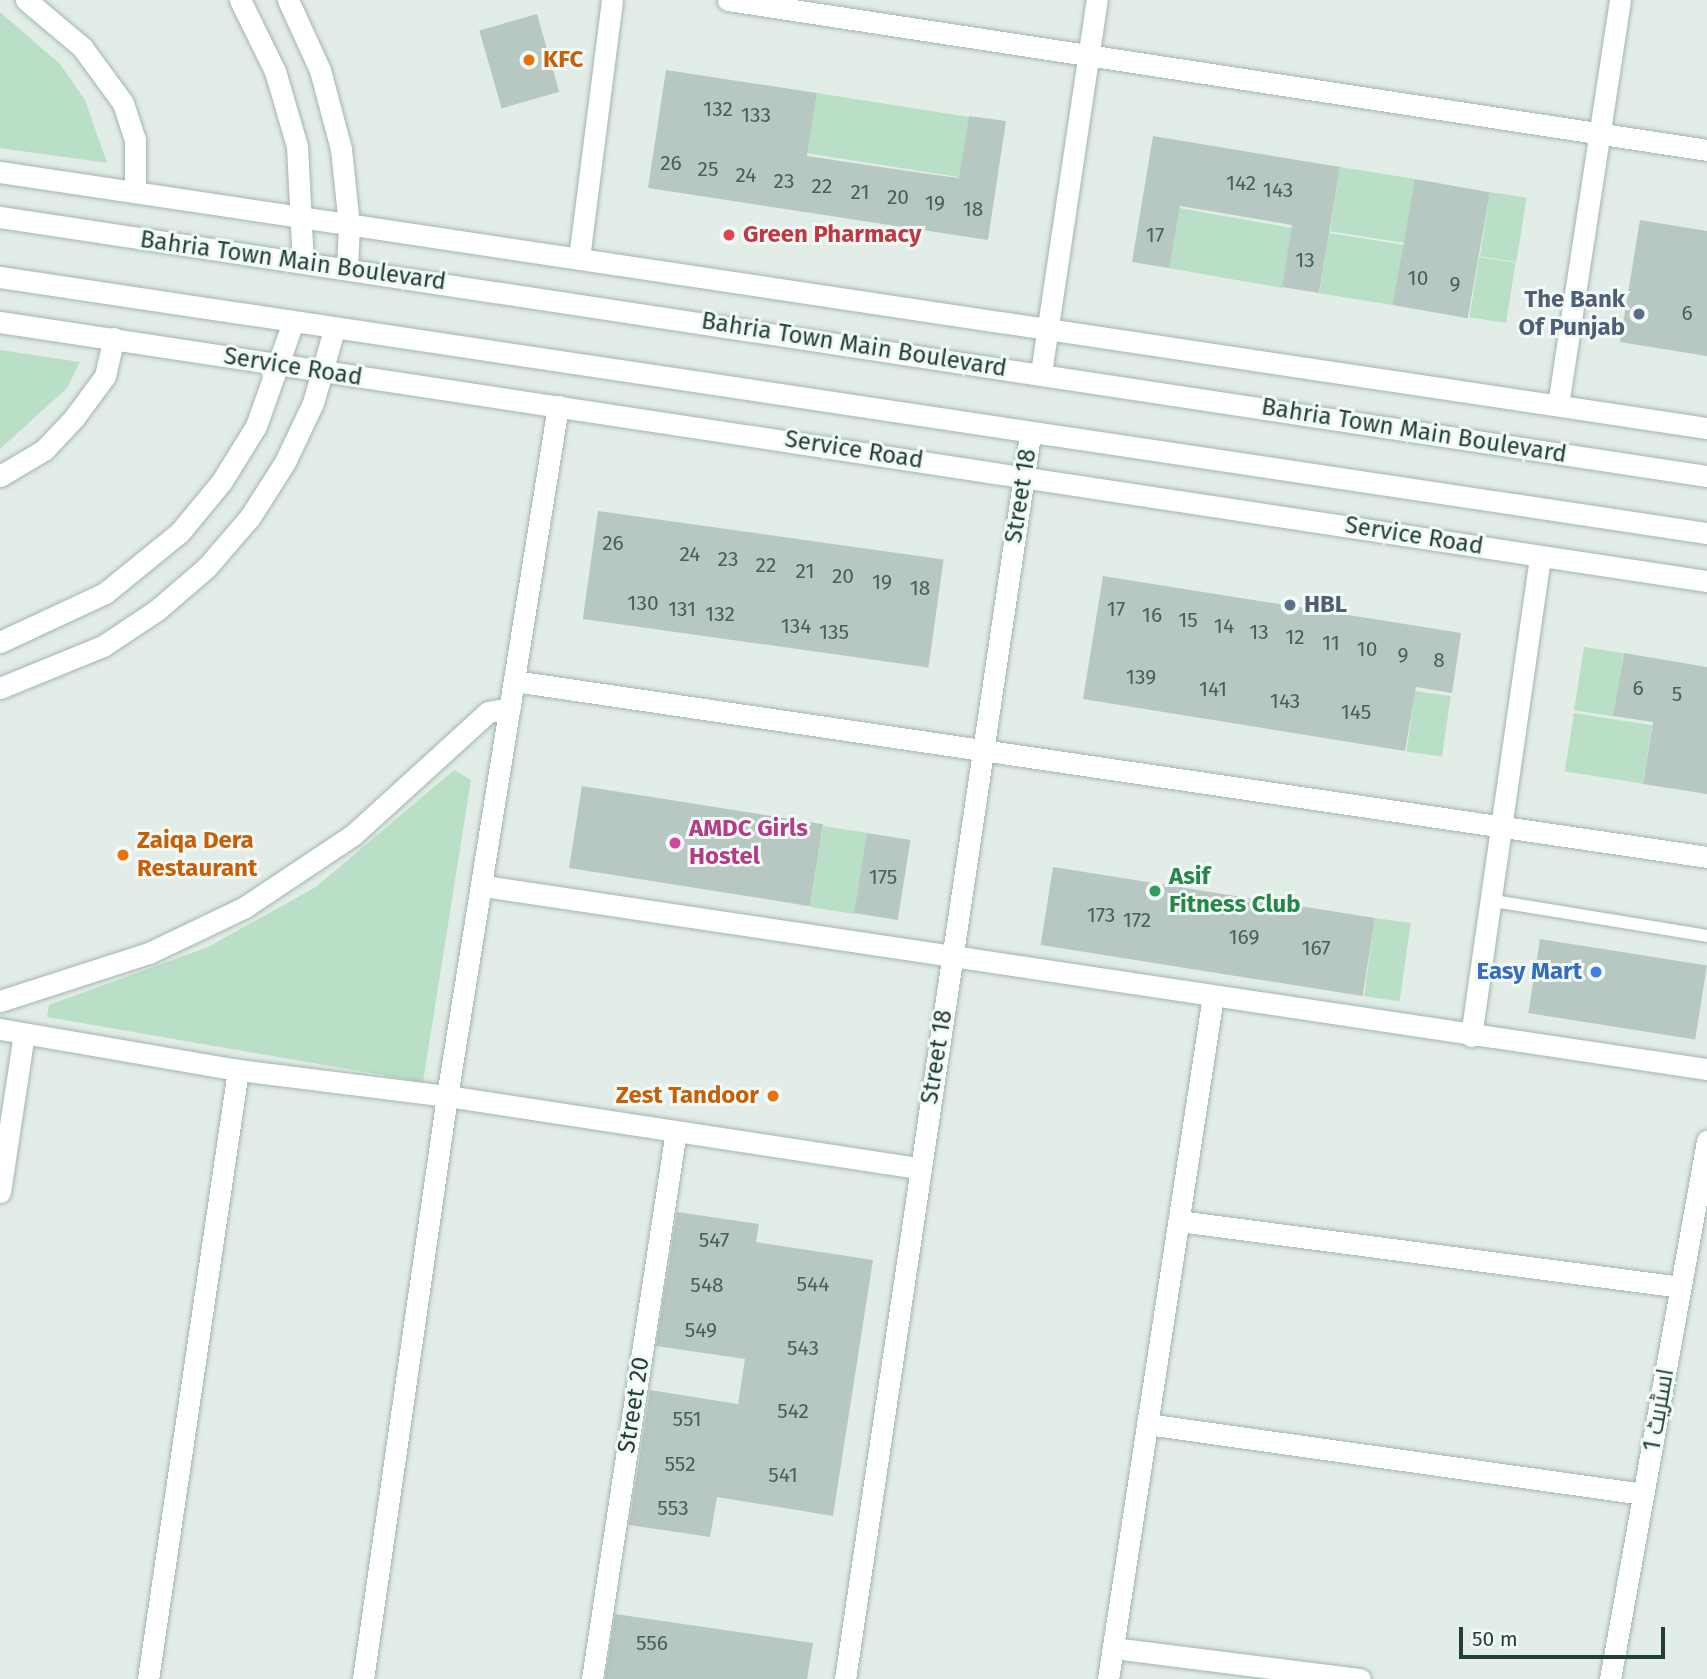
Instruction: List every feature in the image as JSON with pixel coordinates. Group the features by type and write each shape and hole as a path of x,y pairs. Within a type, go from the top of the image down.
{"street":[{"path":"26,0 82,47 123,103 135,139 135,192"},
{"path":"240,0 288,108 304,218 303,263"},
{"path":"288,0 332,109 349,225 347,269"},
{"path":"579,258 612,0"},
{"path":"728,0 1707,150"},
{"path":"1041,373 1097,0"},
{"path":"1558,404 1620,0"},
{"path":"0,172 1707,428"},
{"name":"Bahria Town Main Boulevard","path":"0,217 1707,475"},
{"path":"0,277 1030,435 1707,533"},
{"name":"Service Road","path":"0,322 1024,475 1707,581"},
{"path":"0,642 105,593 180,532 240,454 281,365 292,322"},
{"path":"0,688 103,646 157,610 207,567 268,490 300,433 323,372 334,330"},
{"path":"0,476 44,450 74,418 105,376 114,338"},
{"path":"363,1679 447,1096 484,887 558,406"},
{"name":"Street 18","path":"845,1679 1030,435"},
{"path":"1471,1036 1499,823 1540,556"},
{"path":"514,681 1499,823 1707,858"},
{"path":"0,1001 149,953 245,907 353,835 488,712 510,708"},
{"path":"484,887 1707,1069"},
{"path":"1108,1679 1213,996"},
{"path":"0,1028 238,1070 447,1096 920,1168"},
{"path":"0,1192 23,1034"},
{"path":"148,1679 238,1070"},
{"name":"Street 20","path":"592,1679 676,1131"},
{"name":"اسٹریٹ 1","path":"1610,1679 1707,1141"},
{"path":"1179,1221 1681,1287"},
{"path":"1147,1424 1643,1494"},
{"path":"1113,1648 1360,1679"}],"lane":[{"path":"1488,900 1707,936"}],"green space":[{"path":"0,12 60,64 85,100 107,163 0,148"},
{"path":"817,93 969,117 960,177 807,153"},
{"path":"1340,167 1415,179 1405,243 1330,231"},
{"path":"1490,192 1527,198 1516,262 1480,256"},
{"path":"1179,208 1292,228 1282,288 1168,268"},
{"path":"1329,233 1404,245 1395,305 1319,293"},
{"path":"1479,257 1516,263 1506,323 1469,317"},
{"path":"0,350 80,362 67,388 0,449"},
{"path":"1584,647 1624,653 1613,716 1574,710"},
{"path":"1415,691 1451,696 1442,756 1407,751"},
{"path":"1574,713 1652,725 1643,784 1565,771"},
{"path":"454,770 471,780 423,1082 47,1017 49,1005 208,947 316,887"},
{"path":"823,826 867,833 855,914 810,907"},
{"path":"1375,918 1411,923 1400,1001 1364,996"}],"building":[{"path":"537,14 559,92 502,108 479,31"},
{"path":"666,70 817,93 807,156 959,178 969,116 1006,121 988,240 648,188"},
{"path":"1153,136 1340,167 1319,293 1282,287 1292,225 1180,206 1169,268 1132,262"},
{"path":"1415,179 1490,192 1468,318 1393,305"},
{"path":"1640,220 1707,231 1707,356 1620,342"},
{"path":"598,511 944,560 928,668 583,619"},
{"path":"1103,576 1461,633 1452,693 1416,687 1405,751 1083,699"},
{"path":"1624,653 1707,667 1707,794 1643,784 1653,722 1613,716"},
{"name":"AMDC Girls Hostel","path":"582,786 823,824 810,906 569,868"},
{"path":"867,833 910,840 898,920 854,913"},
{"path":"1053,867 1375,918 1363,996 1041,945"},
{"path":"1540,939 1707,965 1695,1040 1528,1013"},
{"path":"677,1212 759,1224 756,1242 873,1260 833,1516 717,1497 710,1537 629,1525 650,1390 738,1404 745,1359 656,1346"},
{"path":"615,1614 813,1643 807,1679 605,1679"}],"place":[{"name":"KFC","path":"529,60"},
{"name":"Green Pharmacy","path":"729,235"},
{"name":"The Bank Of Punjab","path":"1639,314"},
{"name":"HBL","path":"1290,605"},
{"name":"AMDC Girls Hostel","path":"675,843"},
{"name":"Zaiqa Dera Restaurant","path":"123,855"},
{"name":"Asif Fitness Club","path":"1155,891"},
{"name":"Easy Mart","path":"1596,972"},
{"name":"Zest Tandoor","path":"773,1096"}]}
